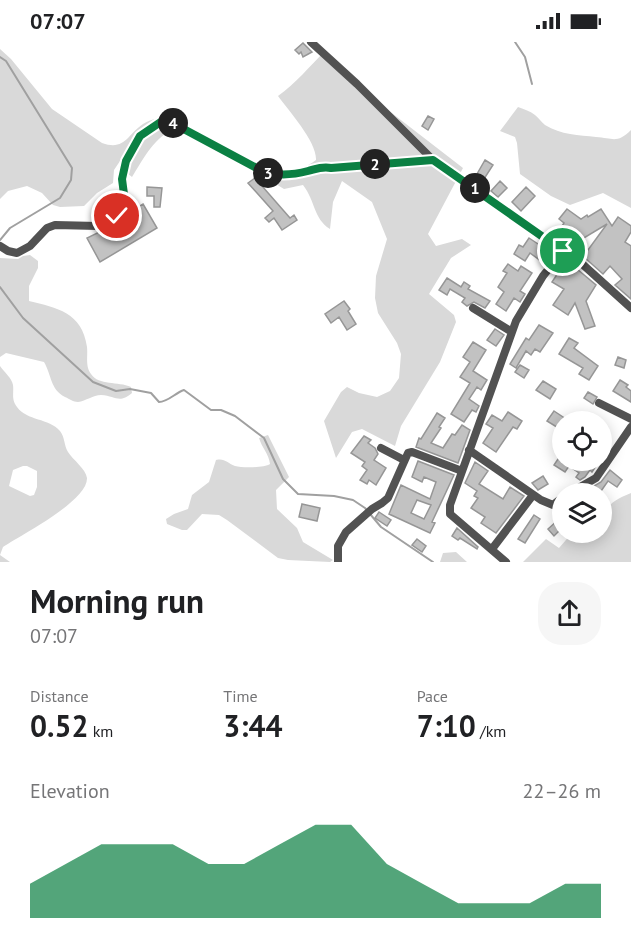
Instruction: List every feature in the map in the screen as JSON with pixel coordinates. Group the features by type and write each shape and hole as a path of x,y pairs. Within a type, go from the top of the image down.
{"street":[{"path":"311,42 433,160 580,262 631,308"},
{"path":"0,246 17,253 30,246 46,228 55,225 98,226 117,216 125,202 122,179 126,161 140,136 165,119 264,172 278,175 308,171 323,166 331,168 433,160"},
{"path":"506,562 450,514 450,505 512,332 531,295 563,251"},
{"path":"473,308 512,332"},
{"path":"599,403 631,419"},
{"path":"587,483 596,478 631,427"},
{"path":"381,448 404,460"},
{"path":"469,450 533,495 552,504"},
{"path":"338,562 338,546 346,532 390,495 408,453 412,452 462,471"},
{"path":"492,549 533,495"}],"shaded area":[{"path":"0,49 52,109 102,143 116,145 121,143 143,124 171,115 179,120 176,128 156,142 132,177 127,173 124,162 120,161 114,170 113,183 97,193 84,206 53,205 42,193 27,186 8,191 0,199"},
{"path":"325,51 384,107 463,168 428,234 436,246 462,239 471,245 451,258 429,294 454,315 456,322 440,362 401,426 395,446 362,429 352,432 336,458 324,421 341,392 347,387 359,393 377,397 390,391 399,378 401,354 397,343 378,313 375,298 376,276 387,239 372,202 342,181 333,202 330,229 320,220 303,185 284,189 266,178 263,169 291,170 304,167 316,160 307,136 278,96"},
{"path":"518,107 536,116 545,125 570,134 618,139 631,130 631,208 603,193 570,205 551,196 520,174 515,137 500,131"},
{"path":"30,255 38,261 38,268 29,286 29,301 58,309 74,319 84,335 87,364 91,374 94,378 104,382 131,387 132,393 128,396 120,399 98,395 75,402 60,394 44,362 6,353 0,357 0,258 18,259"},
{"path":"0,366 10,377 13,399 17,407 26,415 50,424 60,431 68,452 87,478 77,497 66,507 3,547 0,555","holes":["27,466 37,471 37,487 34,495 30,496 9,486 13,470"]},
{"path":"268,435 289,477 276,490 277,509 297,528 303,542 333,560 330,562 278,558 219,515 202,514 187,530 167,524 166,519 188,509 192,495 209,482 216,460 224,460 235,466 243,467 270,464 259,438"},
{"path":"631,493 631,562 523,562 546,539 559,548 563,543 612,543 612,503"},
{"path":"456,552 467,562 440,562 443,553"},
{"path":"0,555 10,562 0,562"}],"building":[{"path":"303,43 312,52 303,57 301,52 299,54 295,50"},
{"path":"428,116 434,119 428,130 422,126"},
{"path":"485,160 493,165 484,179 477,174"},
{"path":"255,178 290,218 294,215 297,220 282,230 274,218 269,222 265,218 273,211 248,183"},
{"path":"500,181 507,188 498,197 491,191"},
{"path":"147,187 162,188 160,207 154,207 154,196 147,196"},
{"path":"526,187 535,196 521,211 512,202"},
{"path":"143,204 157,228 100,262 87,238 120,222 125,215"},
{"path":"567,209 581,219 601,209 612,226 618,217 631,226 631,232 625,242 631,246 631,299 615,285 622,279 610,266 603,274 584,257 555,237 564,223 559,219","holes":["607,224 588,250 577,242"]},
{"path":"529,238 553,254 545,264 530,253 525,261 514,254 519,245 523,247"},
{"path":"565,259 596,285 586,301 595,326 585,329 575,303 568,315 553,305 564,289 552,282 560,270 557,268"},
{"path":"508,264 518,271 521,266 532,273 520,291 525,294 520,302 514,298 506,311 496,304 504,292 498,287 507,273 503,271"},
{"path":"447,278 461,287 464,282 470,286 468,289 490,301 485,308 474,302 467,306 462,302 465,298 450,289 447,295 439,290"},
{"path":"344,301 356,324 347,330 339,317 331,323 325,314"},
{"path":"539,325 553,333 540,352 535,349 531,355 526,351 516,368 510,364 526,338 529,340"},
{"path":"495,329 504,335 496,346 487,340"},
{"path":"569,338 578,343 574,348 598,366 589,380 579,374 583,368 559,354"},
{"path":"473,342 486,350 473,371 487,380 481,390 477,387 469,399 479,406 476,412 472,410 464,422 451,414 470,383 460,377 470,362 463,357"},
{"path":"618,357 626,360 624,368 615,365"},
{"path":"520,365 529,370 524,378 515,372"},
{"path":"620,380 628,385 626,387 631,391 631,402 613,391"},
{"path":"543,381 556,389 550,399 536,390"},
{"path":"588,392 597,397 593,404 584,398"},
{"path":"508,412 522,421 517,429 513,427 496,452 483,443 493,428 486,424 492,415 502,421"},
{"path":"437,413 445,418 431,443 443,448 452,434 455,435 462,425 470,430 458,463 416,447 419,438 421,439"},
{"path":"552,414 552,424 547,421"},
{"path":"364,436 371,440 368,443 375,448 378,454 374,460 386,468 376,485 369,480 367,484 360,480 367,470 362,466 365,462 351,453"},
{"path":"418,461 454,475 432,522 435,523 430,533 389,514 401,485 430,499 436,482 424,477 422,482 412,477","holes":["417,500 431,505 424,519 411,513"]},
{"path":"475,462 488,471 479,484 503,499 510,487 524,496 496,533 481,523 485,517 471,508 478,498 474,496 477,491 465,483"},
{"path":"576,471 589,471 580,480 576,477 579,473"},
{"path":"609,471 622,480 617,487 608,481 599,483"},
{"path":"543,476 548,484 538,490 532,483"},
{"path":"302,504 320,508 317,521 299,517"},
{"path":"379,512 391,520 387,526 375,518"},
{"path":"534,515 540,519 525,543 518,539"},
{"path":"457,528 478,547 477,549 460,538 458,540 452,536"},
{"path":"417,539 426,546 422,552 412,545"}],"waterway":[{"path":"515,42 525,57 532,84"},
{"path":"0,57 6,61 72,168 71,180 60,198 10,228 0,240"},
{"path":"0,287 23,318 93,382 116,391 130,389 151,393 159,402 184,390 211,410 221,410 235,416 264,438 283,479 298,494 334,496 353,500 365,508 381,527 433,562"}],"route":[{"path":"117,216 125,202 122,179 126,161 140,136 165,119 264,172 278,175 289,175 323,166 331,168 394,161 433,160 563,251"}]}
